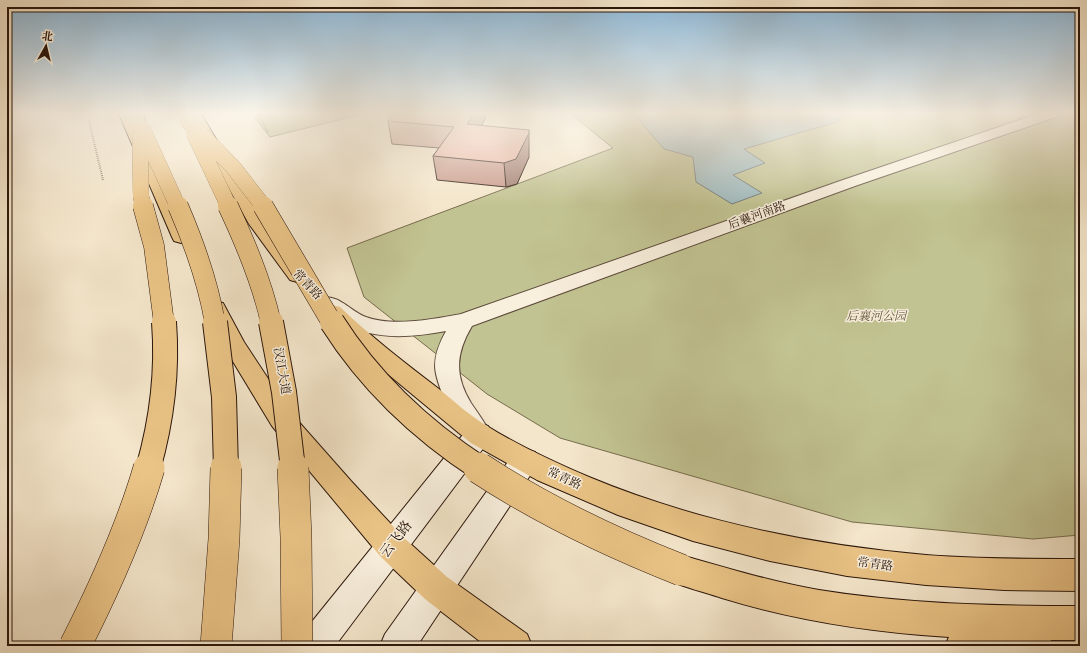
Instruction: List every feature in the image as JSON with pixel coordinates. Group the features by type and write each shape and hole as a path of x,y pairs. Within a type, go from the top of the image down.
{"main road":[{"path":"76,646 122,546 142,492 155,446 163,405 166,350 164,307 154,246 141,197 136,144"},
{"path":"145,144 198,276 234,345 281,419 392,547 436,588 515,646"},
{"path":"148,144 169,184 193,246 208,291 217,337 224,392 227,462 224,550 216,646"},
{"name":"汉江大道","path":"201,144 247,249 261,286 273,332 284,386 292,455 297,541 297,646"},
{"name":"常青路","path":"207,144 258,224 296,276 338,318 393,366 479,434 564,480 628,505 697,527 748,541 800,552 878,566 942,572 1004,576 1080,575"},
{"path":"214,144 258,198 307,283 347,345 367,371 387,393 422,425 457,453 503,484 556,514 615,543 681,570 748,590 818,606 903,618 996,623 1080,624"},
{"path":"962,646 1080,624"}],"street":[{"name":"后襄河南路","path":"296,276 329,304 360,324 393,329 426,328 464,321 963,144"},
{"path":"464,321 451,343 447,358 448,374 450,389 459,407 479,434"},
{"name":"云飞路","path":"314,646 479,434"},
{"path":"397,646 525,460"}],"path":[{"path":"95,144 103,180"}],"green space":[{"name":"后襄河公园","path":"609,144 1080,144 1080,535 1033,539 852,522 560,438 487,394 364,297 347,248 613,148"}],"water":[{"path":"660,144 760,144 744,149 765,163 733,175 762,193 732,204 696,182 693,157 664,149"}],"building":[{"path":"441,144 523,144 516,159 504,163 433,156"}]}
